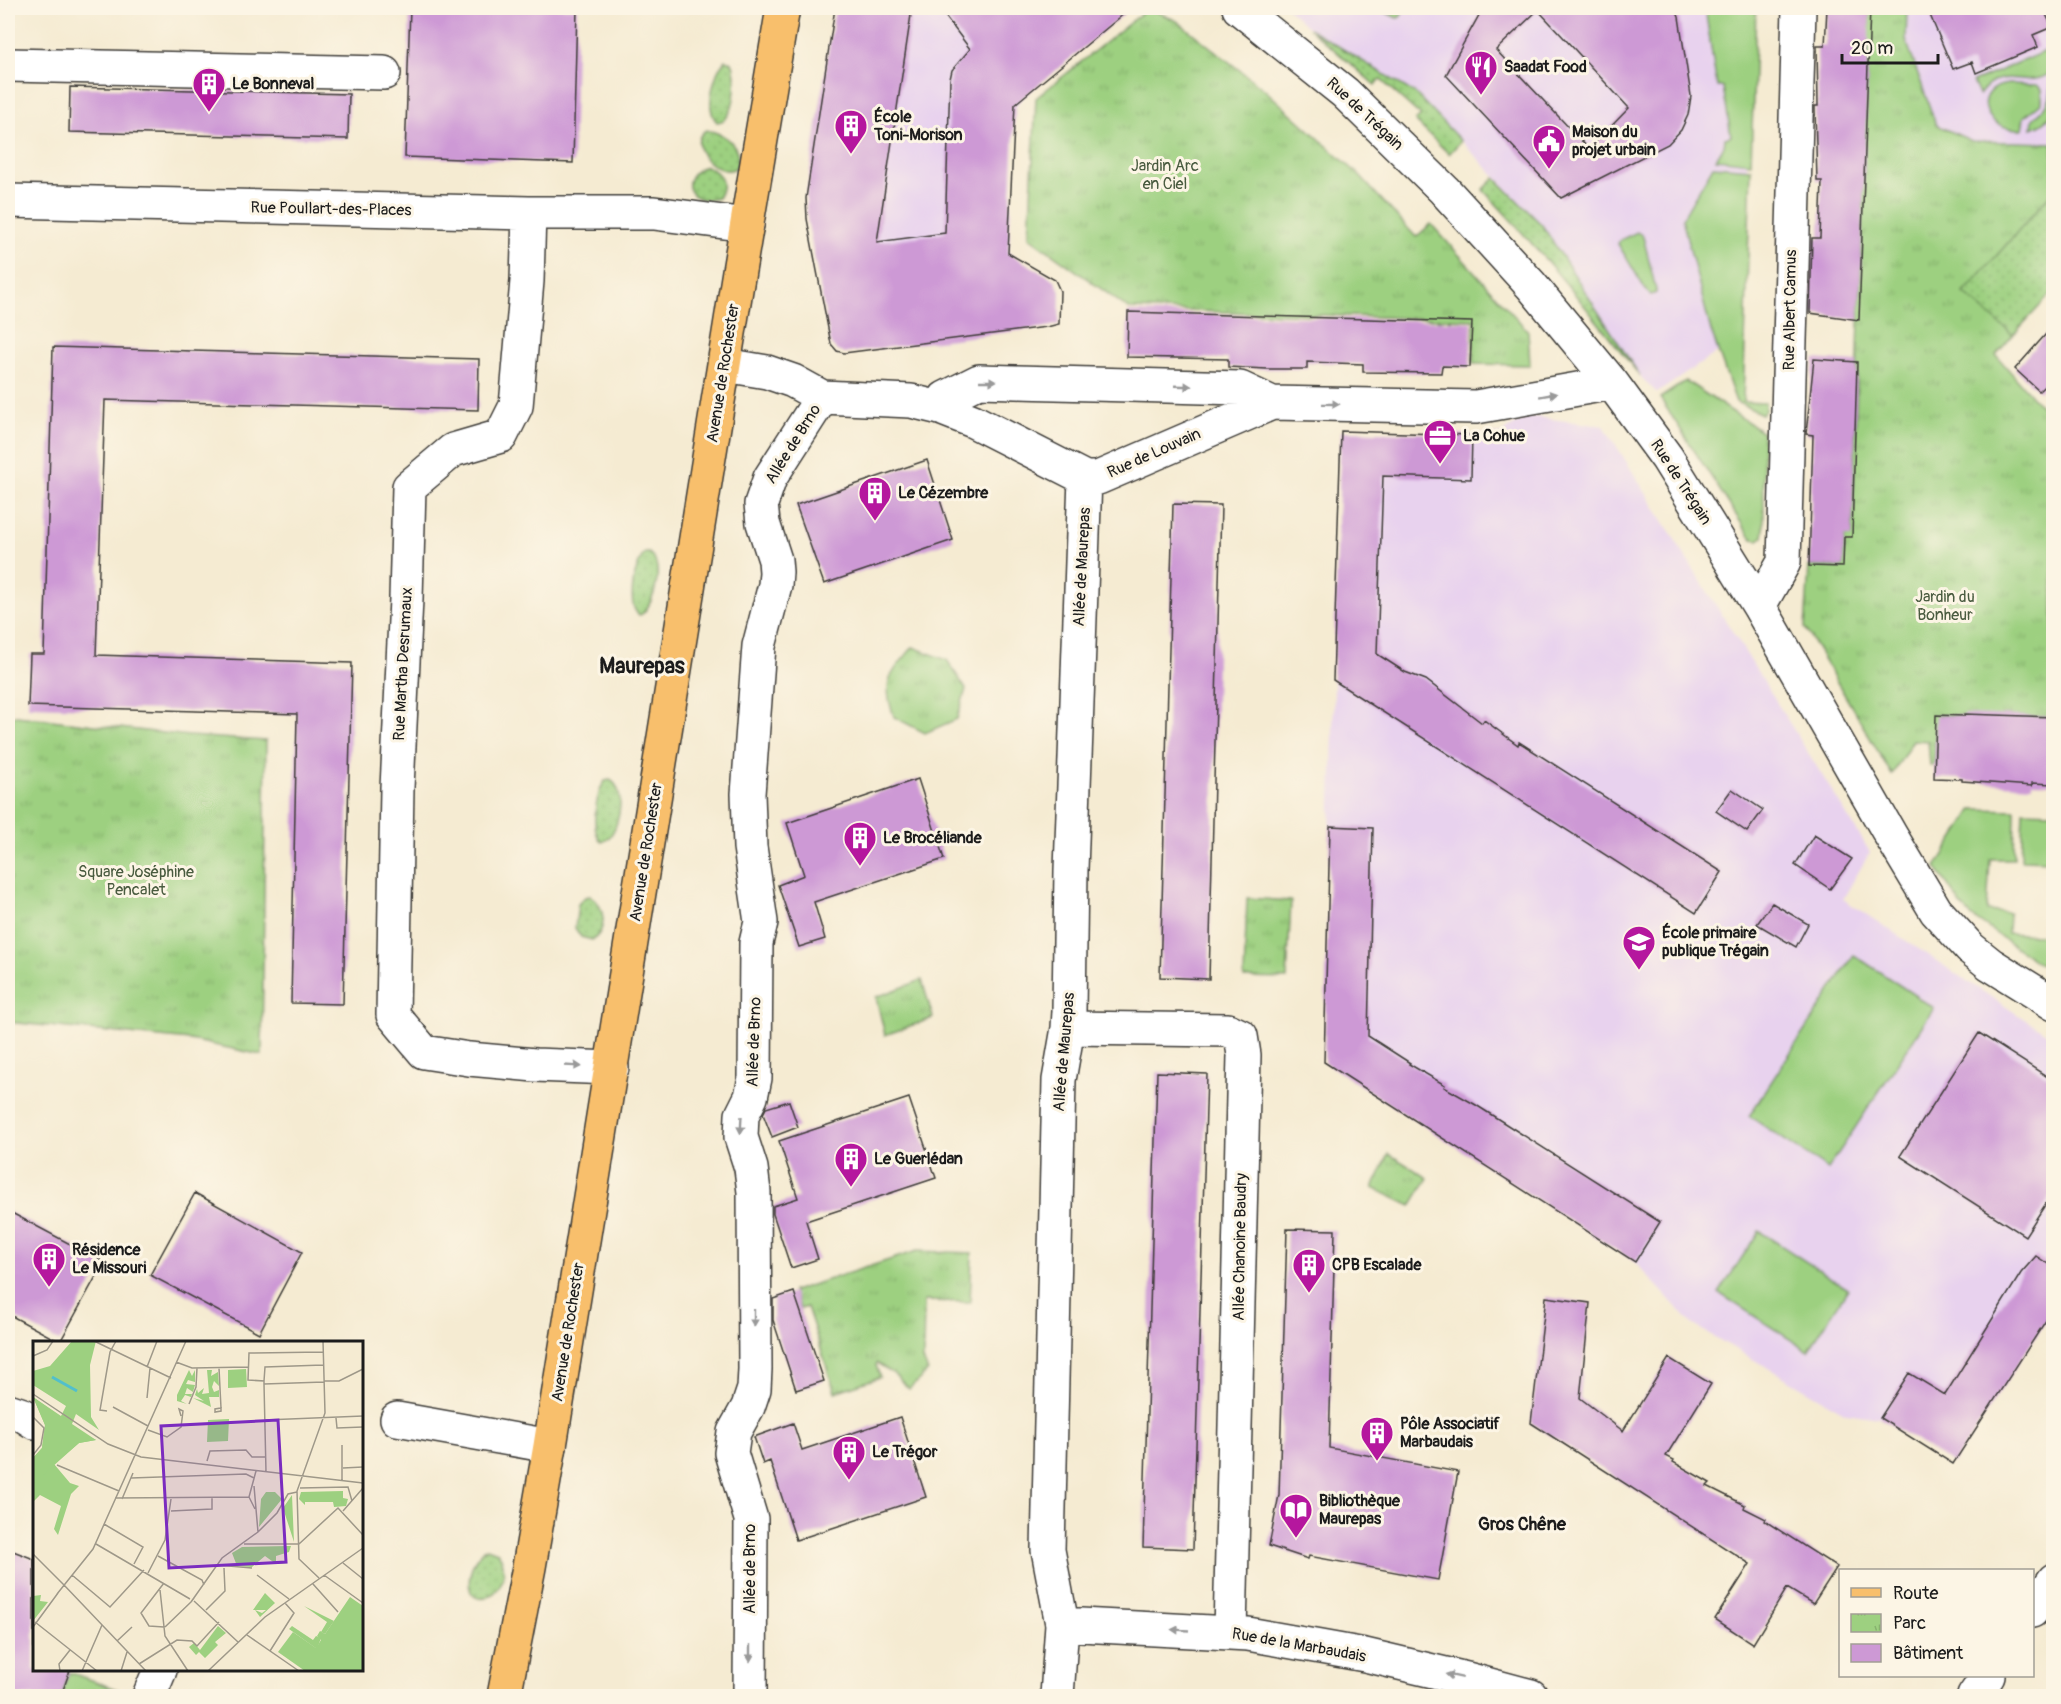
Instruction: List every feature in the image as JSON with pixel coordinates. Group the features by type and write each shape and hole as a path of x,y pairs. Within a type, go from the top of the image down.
{"main road":[{"name":"Avenue de Rochester","path":"504,1696 530,1567 550,1446 783,8"}],"street":[{"name":"Rue de Trégain","path":"1239,8 1344,93 1444,190 1531,285 1612,383 1667,458 1760,606 1936,911 1970,948 1990,964 2054,1004"},
{"name":"Rue Albert Camus","path":"1760,606 1784,562 1799,8"},
{"path":"8,65 384,73"},
{"name":"Rue Poullart-des-Places","path":"8,201 529,213 654,213 747,225"},
{"name":"Rue Martha Desrumaux","path":"529,213 526,292 516,406 501,436 453,450 409,487 397,788 393,1015 424,1052 535,1065 612,1068"},
{"name":"Rue de Louvain","path":"725,365 767,372 793,381 822,398 910,401 940,408 973,421 1085,478 1098,478 1272,403"},
{"name":"Rue de Louvain","path":"940,408 945,398 979,381 1240,388 1272,403 1476,407 1612,383"},
{"name":"Allée de Brno","path":"750,1696 751,1519 731,1453 734,1432 748,1407 754,1379 754,1192 751,1168 741,1137 742,1115 751,1097 755,1078 756,944 761,922 750,847 748,794 759,646 775,585 776,572 775,560 763,523 761,504 770,478 822,398"},
{"name":"Allée de Maurepas","path":"1057,1696 1062,1624 1048,1550 1059,1080 1068,1028 1085,478"},
{"name":"Allée Chanoine Baudry","path":"1068,1028 1228,1030 1241,1036 1244,1055 1230,1632"},
{"path":"8,1410 33,1421"},
{"path":"397,1419 550,1446"},
{"path":"2034,1608 2054,1580"},
{"name":"Rue de la Marbaudais","path":"1062,1624 1230,1632 1365,1655 1467,1678 1531,1696"},
{"path":"149,1696 160,1671"},
{"path":"1974,1696 1987,1677"}],"shaded area":[{"name":"École Toni-Morison","path":"835,8 1123,8 1121,16 1021,99 1015,112 1009,250 1011,255 1055,280 1060,291 1059,320 1055,325 844,353 837,351 831,344 806,209 806,198"},
{"path":"1287,8 1753,8 1741,336 1657,393 1640,376 1542,225 1416,94 1309,28"},
{"path":"1907,8 2053,8 2053,143 1972,141 1936,125 1906,40"},
{"name":"École primaire publique Trégain","path":"1528,416 1604,426 1870,852 1843,899 2053,1038 2053,1302 1954,1462 1879,1418 1846,1413 1692,1324 1635,1262 1324,1062 1341,431 1500,434"}],"green space":[{"name":"Jardin Arc en Ciel","path":"1148,8 1177,21 1265,90 1357,173 1416,237 1431,224 1528,331 1530,365 1473,364 1474,320 1129,309 1029,237 1036,98"},
{"path":"1377,8 1406,8 1397,18"},
{"path":"1705,8 1756,8 1751,163 1716,159 1724,146 1725,138 1731,136 1723,87 1717,87"},
{"name":"Jardin du Bonheur","path":"1869,8 1907,8 1906,40 1936,125 1972,141 2053,143 2053,191 1965,293 2013,335 1996,355 2053,421 2053,717 1937,715 1934,765 1930,765 1928,741 1913,740 1892,775 1805,628 1809,566 1843,567 1844,537 1852,536"},
{"path":"1309,28 1416,94 1461,141 1449,154 1415,121 1421,116 1381,80 1375,85"},
{"path":"2053,48 2053,71 2034,79 1997,80 1988,85 1979,95 1973,82"},
{"path":"725,60 732,62 734,68 734,97 729,114 724,120 717,122 711,109 712,91 717,73"},
{"path":"2053,81 2053,110 2046,120 2032,128 2033,119 2049,100"},
{"path":"2009,84 2037,85 2042,89 2042,102 2024,117 2022,129 2008,128 1997,123 1989,116 1986,108 1986,100 1990,93 1997,87"},
{"path":"706,130 720,134 731,142 737,154 736,168 720,169 706,159 698,144 700,136"},
{"path":"706,166 721,179 722,188 718,198 707,200 699,198 690,189 691,176"},
{"path":"1713,166 1751,169 1743,402 1765,403 1765,410 1762,414 1736,402 1711,331 1682,219"},
{"path":"1495,178 1542,225 1640,376 1564,281 1483,190"},
{"path":"2053,191 2053,292 2013,335 1964,293"},
{"path":"1637,232 1643,236 1656,290 1656,293 1651,295 1618,244 1620,240"},
{"path":"1686,381 1763,432 1764,530 1763,537 1759,540 1749,535 1660,398"},
{"path":"645,553 649,553 654,559 657,574 651,601 639,615 635,610 632,594 635,575"},
{"path":"913,647 947,660 966,689 957,719 925,733 894,717 888,694 893,672"},
{"name":"Square Joséphine Pencalet","path":"8,715 189,736 266,741 262,1055 190,1040 8,1022"},
{"path":"610,780 619,792 619,812 613,832 608,839 602,842 596,829 595,812 602,786 605,781"},
{"path":"1973,809 2015,810 2014,859 1990,859 1987,911 2009,913 2008,933 2053,936 2053,959 2047,966 2041,965 1971,916 1936,867"},
{"path":"2023,811 2053,812 2053,861 2021,860"},
{"path":"590,896 599,905 603,918 601,931 592,940 581,937 575,928 578,904 585,897"},
{"path":"1247,898 1291,901 1287,979 1244,978"},
{"path":"1854,955 1934,1008 1828,1169 1749,1116"},
{"path":"922,980 933,1018 885,1035 876,997"},
{"path":"1389,1154 1428,1178 1411,1206 1373,1188"},
{"path":"1759,1231 1848,1289 1808,1351 1719,1293"},
{"path":"917,1251 972,1253 970,1302 924,1301 923,1360 928,1371 909,1389 895,1375 877,1363 880,1377 835,1392 807,1307 800,1309 793,1291"},
{"path":"487,1548 498,1552 503,1567 503,1579 498,1589 490,1596 482,1598 474,1596 470,1589 470,1575 475,1559"},
{"path":"69,1672 118,1690 124,1696 61,1696"}],"building":[{"path":"410,8 577,8 573,163 405,157"},
{"name":"École Toni-Morison","path":"835,8 912,8 877,242 945,233 950,79 952,70 970,49 939,8 1131,8 1015,104 1008,253 1055,280 1060,291 1059,324 844,353 837,351 831,344 807,219 806,198"},
{"path":"1483,8 1675,8 1679,17 1691,96 1688,115 1681,130 1668,144 1561,198 1446,75","holes":["1538,10 1629,108 1589,149 1496,50"]},
{"path":"1827,8 1870,8 1859,320 1810,313 1812,238 1820,238 1822,181 1817,181 1815,106 1818,106 1817,46 1825,46"},
{"path":"1927,8 2043,8 2052,27 2033,35 2038,47 1976,73 1972,62 1953,69"},
{"name":"Le Bonneval","path":"70,87 349,94 348,139 69,132"},
{"path":"1128,312 1472,322 1470,367 1442,366 1441,373 1363,372 1363,364 1307,362 1307,369 1267,369 1228,367 1228,359 1127,357"},
{"path":"2054,325 2054,377 2039,391 2015,369"},
{"path":"53,347 479,359 478,410 105,400 96,655 352,663 343,1004 291,1003 297,714 28,706 30,654 44,654"},
{"path":"1814,359 1857,362 1852,537 1844,537 1843,567 1809,566 1813,435 1806,434"},
{"path":"1341,431 1472,435 1471,479 1383,476 1377,654 1405,672 1426,680 1482,723 1484,720 1518,745 1519,742 1722,872 1696,913 1333,680"},
{"name":"Le Cézembre","path":"927,460 953,540 824,584 796,505"},
{"path":"1173,504 1221,505 1209,979 1160,977"},
{"path":"1964,714 2054,717 2054,784 2032,783 2032,786 1934,778 1936,715 1964,716"},
{"name":"Le Brocéliande","path":"918,779 944,859 814,902 825,939 799,947 778,885 804,875 787,823"},
{"path":"1732,789 1763,810 1747,832 1716,811"},
{"path":"1330,826 1373,828 1368,1036 1445,1085 1444,1087 1660,1222 1635,1262 1324,1062"},
{"path":"1814,835 1852,859 1830,889 1795,865"},
{"path":"1772,903 1808,924 1796,947 1757,924"},
{"path":"1979,1033 2054,1081 2054,1191 2025,1236 1900,1156"},
{"path":"1157,1072 1207,1074 1193,1549 1143,1547"},
{"name":"Le Guerlédan","path":"909,1098 936,1178 806,1221 818,1259 791,1268 773,1214 773,1206 798,1198 779,1141"},
{"path":"789,1101 798,1127 772,1137 763,1114 766,1108"},
{"path":"195,1193 302,1252 259,1333 150,1275"},
{"name":"Résidence Le Missouri","path":"8,1211 104,1262 61,1341 8,1314"},
{"name":"Pôle Associatif Marbaudais","path":"1287,1229 1335,1230 1329,1448 1458,1472 1438,1580 1309,1556 1308,1559 1269,1546 1279,1495"},
{"path":"2036,1256 2054,1268 2054,1308 1953,1464 1880,1418 1909,1373 1945,1395 2021,1273"},
{"path":"794,1292 824,1381 796,1390 773,1320 773,1299"},
{"path":"1546,1297 1590,1303 1580,1398 1623,1431 1669,1358 1711,1384 1666,1456 1710,1483 1707,1486 1745,1505 1744,1508 1766,1519 1765,1521 1837,1567 1813,1604 1787,1588 1753,1644 1715,1619 1750,1564 1531,1423"},
{"name":"Le Trégor","path":"900,1417 926,1497 796,1540 770,1461 763,1464 754,1437 793,1423 802,1450"},
{"path":"8,1549 33,1559 33,1671 70,1671 61,1696 8,1696"}],"place":[{"name":"Saadat Food","path":"1481,96"},
{"name":"Le Bonneval","path":"209,113"},
{"name":"École Toni-Morison","path":"851,155"},
{"name":"Maison du projet urbain","path":"1549,170"},
{"name":"La Cohue","path":"1440,465"},
{"name":"Le Cézembre","path":"875,522"},
{"name":"Le Brocéliande","path":"860,867"},
{"name":"École primaire publique Trégain","path":"1639,971"},
{"name":"Le Guerlédan","path":"851,1188"},
{"name":"Résidence Le Missouri","path":"49,1288"},
{"name":"CPB Escalade","path":"1309,1294"},
{"name":"Pôle Associatif Marbaudais","path":"1377,1462"},
{"name":"Le Trégor","path":"849,1481"},
{"name":"Bibliothèque Maurepas","path":"1296,1539"}],"district":[{"name":"Maurepas","path":"642,666"},
{"name":"Gros Chêne","path":"1522,1524"}]}
